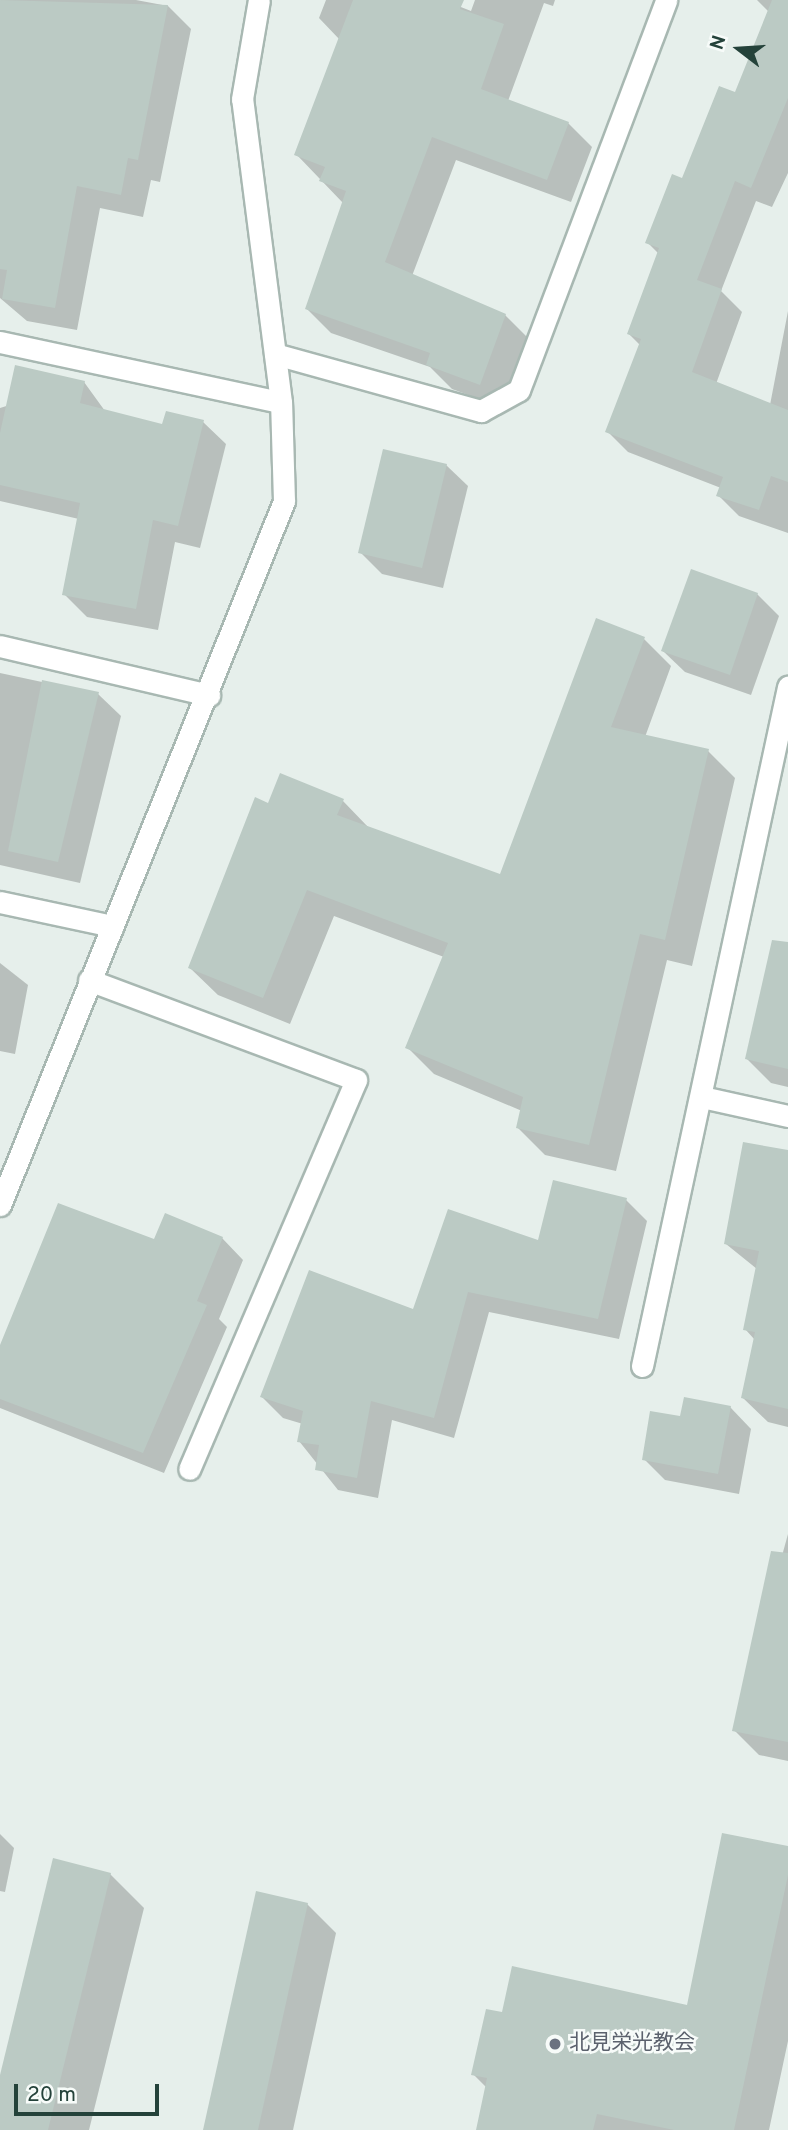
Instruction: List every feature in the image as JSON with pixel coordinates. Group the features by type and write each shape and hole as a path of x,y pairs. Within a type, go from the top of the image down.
{"street":[{"path":"0,1205 89,980 209,695 284,501 281,402 242,99 259,0"},
{"path":"275,354 481,411 519,390 666,0"},
{"path":"0,342 281,402"},
{"path":"0,646 209,695"},
{"path":"642,1366 702,1097 788,687"},
{"path":"0,902 112,926"},
{"path":"89,980 356,1080 188,1469"},
{"path":"702,1097 788,1116"}],"building":[{"path":"0,0 168,5 138,160 128,158 121,195 77,186 55,308 2,299 7,270 0,269"},
{"path":"353,0 464,0 460,9 504,24 481,89 569,122 547,180 432,137 385,262 506,314 480,385 426,365 430,353 305,309 346,191 319,181 325,167 294,155"},
{"path":"772,0 788,0 788,98 751,188 735,181 697,280 722,289 692,372 788,410 788,482 771,476 759,510 716,496 723,477 605,432 641,339 627,334 659,248 645,243 672,174 682,178 719,86 735,92"},
{"path":"15,365 85,381 80,403 162,424 166,411 204,420 178,526 153,520 136,609 62,595 80,503 0,485 0,433"},
{"path":"383,449 447,464 422,568 358,553"},
{"path":"691,569 758,593 730,675 661,651"},
{"path":"596,618 645,637 611,727 709,749 665,940 640,934 589,1145 516,1128 523,1097 405,1048 448,943 307,890 263,998 188,968 255,797 268,803 280,773 344,799 337,815 500,874"},
{"path":"42,680 99,692 58,862 8,851"},
{"path":"772,940 788,942 788,1069 745,1059"},
{"path":"743,1142 788,1150 788,1409 741,1398 755,1332 743,1330 759,1251 724,1244"},
{"path":"553,1180 627,1198 598,1319 468,1292 434,1418 371,1401 357,1478 315,1470 319,1445 297,1442 303,1411 260,1397 309,1270 413,1309 448,1209 538,1240"},
{"path":"58,1203 154,1239 165,1213 223,1237 197,1301 207,1305 143,1453 0,1399 0,1345"},
{"path":"684,1397 731,1406 718,1474 642,1460 650,1411 680,1416"},
{"path":"771,1551 788,1553 788,1742 732,1731"},
{"path":"722,1833 788,1846 788,1875 734,2130 674,2130 597,2114 593,2130 476,2130 487,2078 471,2075 486,2009 502,2012 512,1966 687,2005"},
{"path":"53,1858 111,1873 48,2130 0,2130 0,2075"},
{"path":"256,1891 308,1903 258,2130 203,2130"}],"place":[{"name":"北見栄光教会","path":"555,2044"}]}
